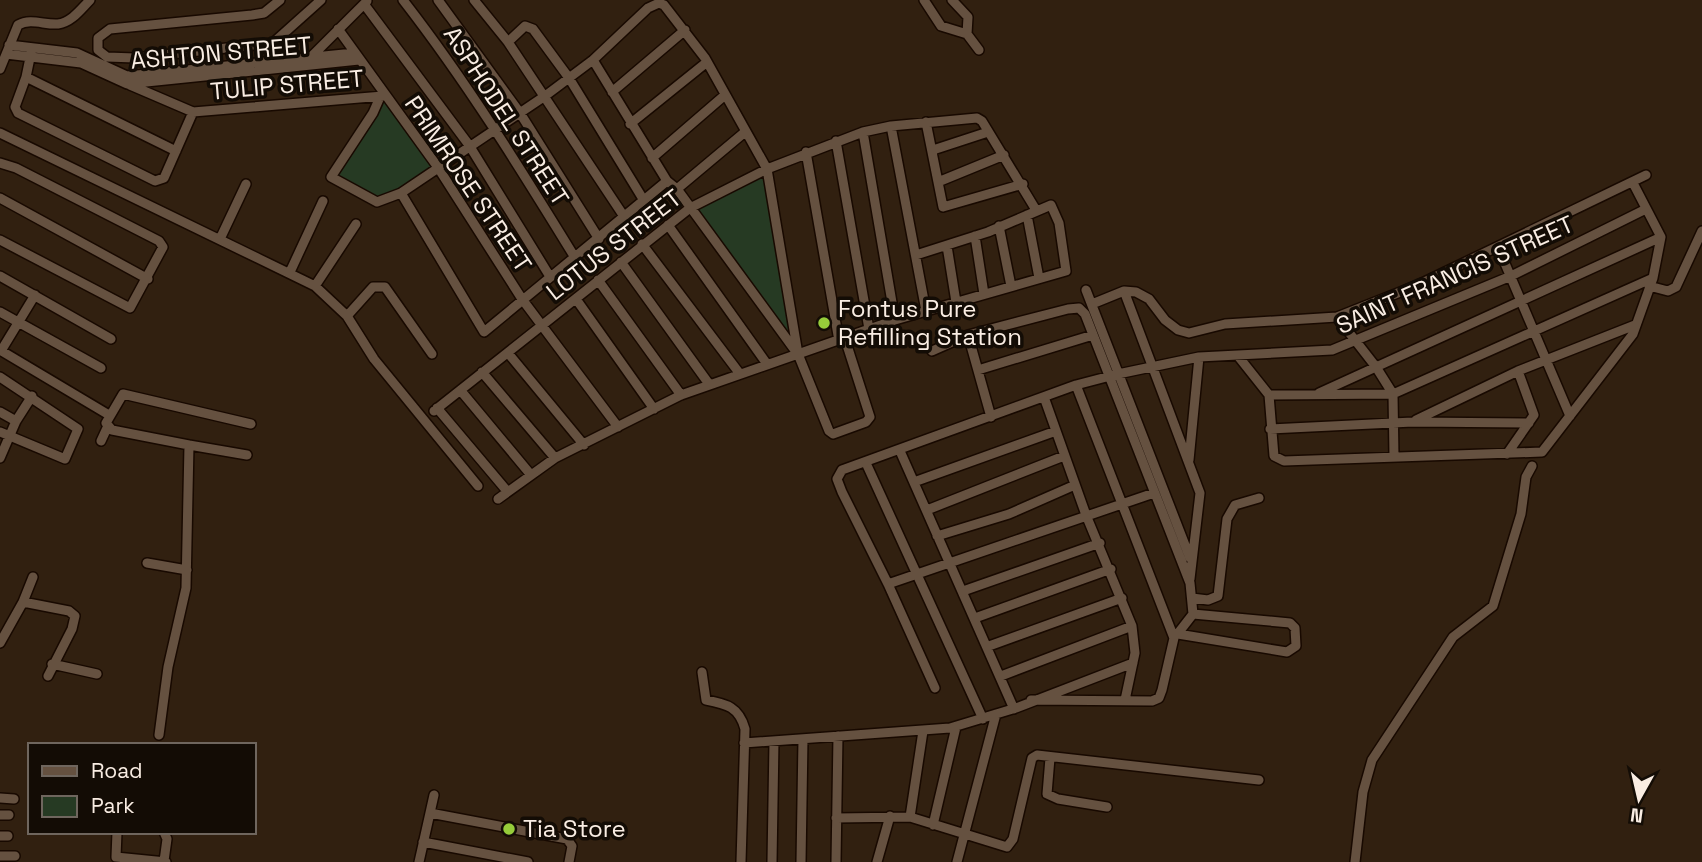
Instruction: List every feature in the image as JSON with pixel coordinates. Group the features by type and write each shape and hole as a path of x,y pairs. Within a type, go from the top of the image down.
{"street":[{"path":"280,0 264,13 110,29 98,38 97,50 111,58 135,58 265,45 281,38 319,1"},
{"name":"ASPHODEL STREET","path":"402,0 453,64 496,128 574,256"},
{"path":"438,0 520,114 599,239"},
{"path":"474,0 545,96 625,218"},
{"path":"924,0 941,26 967,34 979,50"},
{"path":"952,0 968,17 967,34"},
{"path":"0,69 18,25 23,22 67,21 86,1"},
{"path":"305,65 366,2 469,145 550,275"},
{"path":"382,96 331,177 377,202 401,192 520,114 593,60 654,5 664,5 707,62 767,169 799,354 829,431 836,434 870,417 842,340 806,152"},
{"path":"508,43 529,26 569,78 643,200"},
{"name":"PRIMROSE STREET","path":"338,29 382,96 437,166 522,299 618,427"},
{"path":"612,92 685,30"},
{"name":"ASHTON STREET","path":"8,49 80,63 127,80 305,65 357,56"},
{"path":"30,53 26,77 15,107 23,117 155,181 164,178 193,112 127,80"},
{"name":"ASHTON STREET","path":"127,80 311,56 357,56"},
{"path":"593,60 629,124 667,181 677,189 799,354"},
{"path":"629,124 707,62"},
{"path":"26,77 176,151"},
{"path":"652,158 725,95"},
{"name":"TULIP STREET","path":"193,112 382,96"},
{"name":"LOTUS STREET","path":"507,491 436,410 690,208 767,169 863,132 891,126 977,118 988,132"},
{"path":"926,122 941,204 947,208 1023,184"},
{"path":"891,126 926,311"},
{"path":"677,189 745,132"},
{"path":"863,132 895,320"},
{"path":"933,150 988,132 1037,210"},
{"path":"0,134 316,286 347,316 374,359 478,486"},
{"path":"836,141 869,329"},
{"path":"938,182 1004,155"},
{"path":"0,163 16,167 159,241 162,252 132,306 125,307 0,240"},
{"path":"1092,304 1124,290 1142,295 1165,320 1178,330 1189,333 1224,324 1338,317 1418,285 1633,183 1646,174"},
{"path":"401,192 480,329 486,331 550,275 599,239 667,181"},
{"path":"1238,356 1269,395 1273,456 1284,461 1542,452 1633,334 1651,282 1661,237 1633,183"},
{"path":"220,239 246,184"},
{"path":"0,198 148,278"},
{"path":"290,272 323,201"},
{"path":"498,499 555,458 681,395 895,320 1066,271 1055,209 1051,205 975,236 916,255"},
{"name":"SAINT FRANCIS STREET","path":"888,583 837,479 842,470 1076,385 1114,375 1199,357 1322,352 1511,276 1646,209"},
{"path":"1027,215 1039,278"},
{"path":"316,286 356,224"},
{"path":"668,225 767,364"},
{"path":"999,226 1011,286"},
{"path":"1651,282 1668,292 1673,290 1702,231"},
{"path":"975,236 984,294"},
{"path":"1315,395 1661,237"},
{"path":"642,244 740,374"},
{"path":"947,246 956,302"},
{"path":"1497,247 1570,416"},
{"path":"621,262 709,384"},
{"path":"0,276 111,339"},
{"path":"598,280 681,395"},
{"path":"1269,395 1393,394 1651,282"},
{"path":"347,316 373,287 385,287 432,354"},
{"path":"1086,290 1154,493 1190,583"},
{"path":"1031,700 1152,701 1159,698 1177,635 1193,614 1190,560 1200,494 1124,290"},
{"path":"35,295 1,350 109,415"},
{"path":"576,299 654,409"},
{"path":"932,351 968,335 1079,308 1085,314 1114,375 1190,560"},
{"path":"0,312 101,368"},
{"path":"1338,317 1393,394 1396,424 1394,457"},
{"path":"1413,422 1518,371 1635,324"},
{"path":"968,335 991,418"},
{"path":"978,370 1093,335"},
{"path":"508,353 584,445"},
{"path":"1188,464 1199,357"},
{"path":"1507,454 1535,411 1518,371"},
{"path":"482,372 555,458"},
{"path":"0,377 74,424 78,432 65,458 0,432"},
{"path":"1076,385 1121,505 1177,635"},
{"path":"461,391 531,475"},
{"path":"101,442 109,415 120,395 127,394 251,424"},
{"path":"0,458 16,421 32,396"},
{"path":"1044,397 1086,515 1111,569 1132,626 1133,663 1125,700"},
{"path":"0,412 16,421"},
{"path":"1270,429 1413,422 1529,423"},
{"path":"107,428 247,455"},
{"path":"914,482 1056,430"},
{"path":"159,735 168,667 187,570 189,445"},
{"path":"900,450 989,646 1014,709"},
{"path":"927,510 1064,456"},
{"path":"866,463 983,719"},
{"path":"1355,862 1363,792 1372,760 1442,651 1453,637 1493,606 1521,514 1526,477 1532,466"},
{"path":"937,536 1009,514 1075,485"},
{"path":"935,688 888,583 1154,493"},
{"path":"1192,598 1209,600 1218,596 1230,510 1235,505 1259,498"},
{"path":"962,591 1100,543"},
{"path":"148,562 187,570"},
{"path":"975,618 1111,569"},
{"path":"0,643 23,602 33,577"},
{"path":"989,646 1122,598"},
{"path":"23,602 69,611 75,616 72,629 48,676"},
{"path":"1177,635 1287,652 1296,646 1295,628 1290,623 1193,614"},
{"path":"1001,676 1132,626"},
{"path":"744,743 956,727 1014,709 1031,700 1133,663"},
{"path":"52,664 97,674"},
{"path":"702,672 706,700 724,703 742,717 744,743 741,862"},
{"path":"957,862 996,714"},
{"path":"933,825 956,727"},
{"path":"910,817 923,731"},
{"path":"836,862 838,736"},
{"path":"802,862 803,739"},
{"path":"772,862 774,741"},
{"path":"836,818 910,817 1000,847 1010,845 1032,758 1037,755 1259,780"},
{"path":"1050,758 1047,794 1058,799 1107,807"},
{"path":"419,862 434,795"},
{"path":"0,798 14,799"},
{"path":"430,813 567,839 572,846 569,862"},
{"path":"877,862 890,816"},
{"path":"117,834 116,860 165,862 167,839 165,834"},
{"path":"423,842 528,862"},
{"path":"0,856 15,856"}],"green space":[{"path":"385,99 434,166 394,196 379,200 339,176 338,172 381,100"},
{"path":"765,174 793,340 695,208"}],"place":[{"name":"Fontus Pure Refilling Station","path":"824,323"},
{"name":"Tia Store","path":"509,829"}]}
